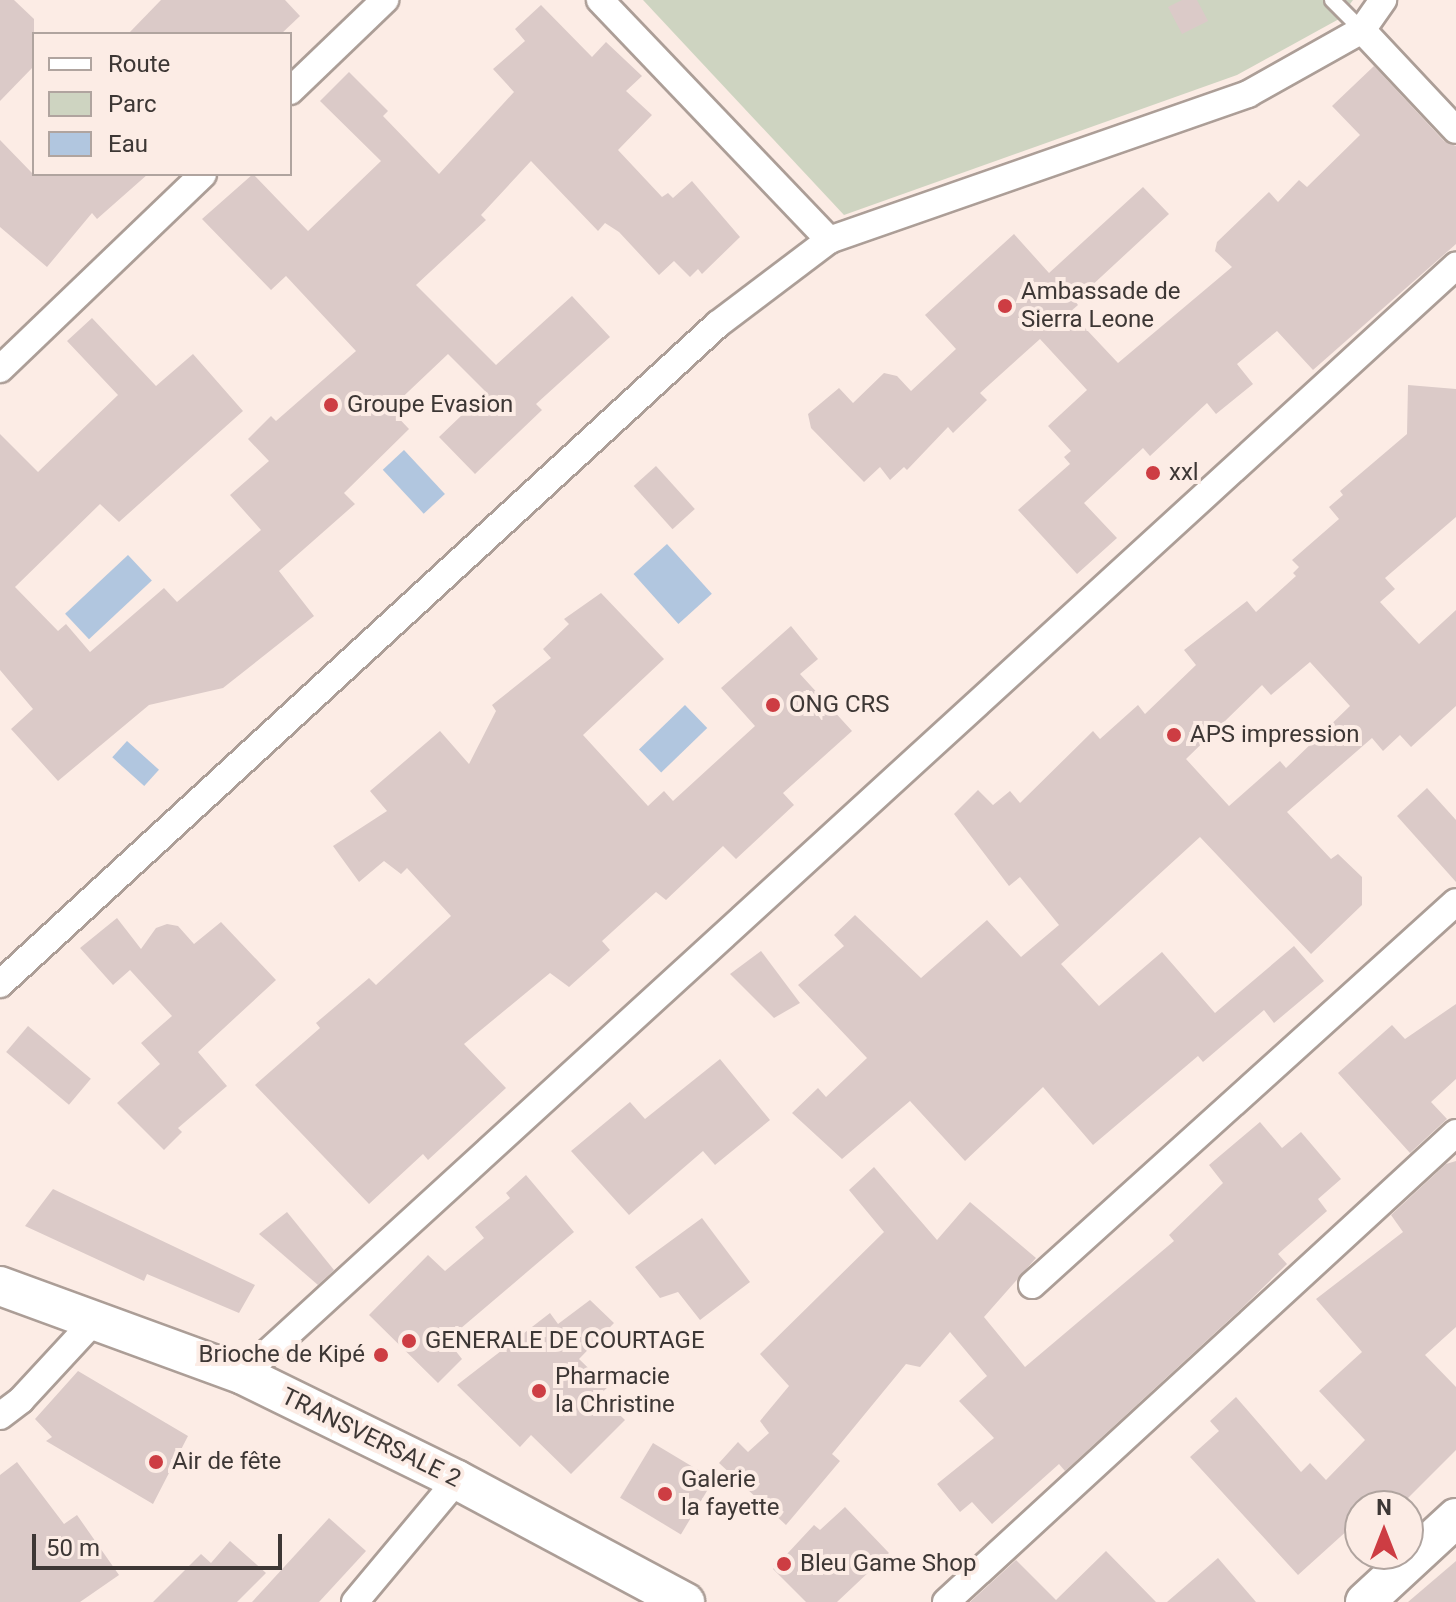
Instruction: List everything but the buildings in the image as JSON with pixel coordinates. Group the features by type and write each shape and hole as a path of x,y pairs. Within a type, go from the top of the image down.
{"main road":[{"name":"TRANSVERSALE 2","path":"0,1286 243,1375 457,1480 685,1602"},
{"path":"1365,1602 1456,1518"}],"street":[{"path":"292,89 385,0"},
{"path":"600,0 829,240"},
{"path":"0,984 718,324 829,240 1248,94 1362,30 1383,0"},
{"path":"1362,30 1456,130"},
{"path":"0,369 201,176"},
{"path":"243,1375 1456,266"},
{"path":"1032,1285 1456,902"},
{"path":"946,1602 1456,1133"},
{"path":"0,1416 21,1400 96,1319"},
{"path":"355,1602 457,1480"}],"lane":[{"path":"1332,0 1362,30"}],"green space":[{"path":"643,0 1353,0 1339,19 1237,75 844,215"}],"water":[{"path":"404,450 445,494 424,514 383,470"},
{"path":"667,544 712,594 678,624 634,574"},
{"path":"128,555 152,581 89,639 65,614"},
{"path":"685,705 707,728 661,772 639,749"},
{"path":"127,741 159,770 144,786 112,757"}],"place":[{"name":"Ambassade de Sierra Leone","path":"1005,306"},
{"name":"Groupe Evasion","path":"331,405"},
{"name":"xxl","path":"1153,473"},
{"name":"ONG CRS","path":"773,705"},
{"name":"APS impression","path":"1174,735"},
{"name":"GENERALE DE COURTAGE","path":"409,1341"},
{"name":"Brioche de Kipé","path":"381,1355"},
{"name":"Pharmacie la Christine","path":"539,1391"},
{"name":"Air de fête","path":"156,1462"},
{"name":"Galerie la fayette","path":"665,1494"},
{"name":"Bleu Game Shop","path":"784,1564"}]}
